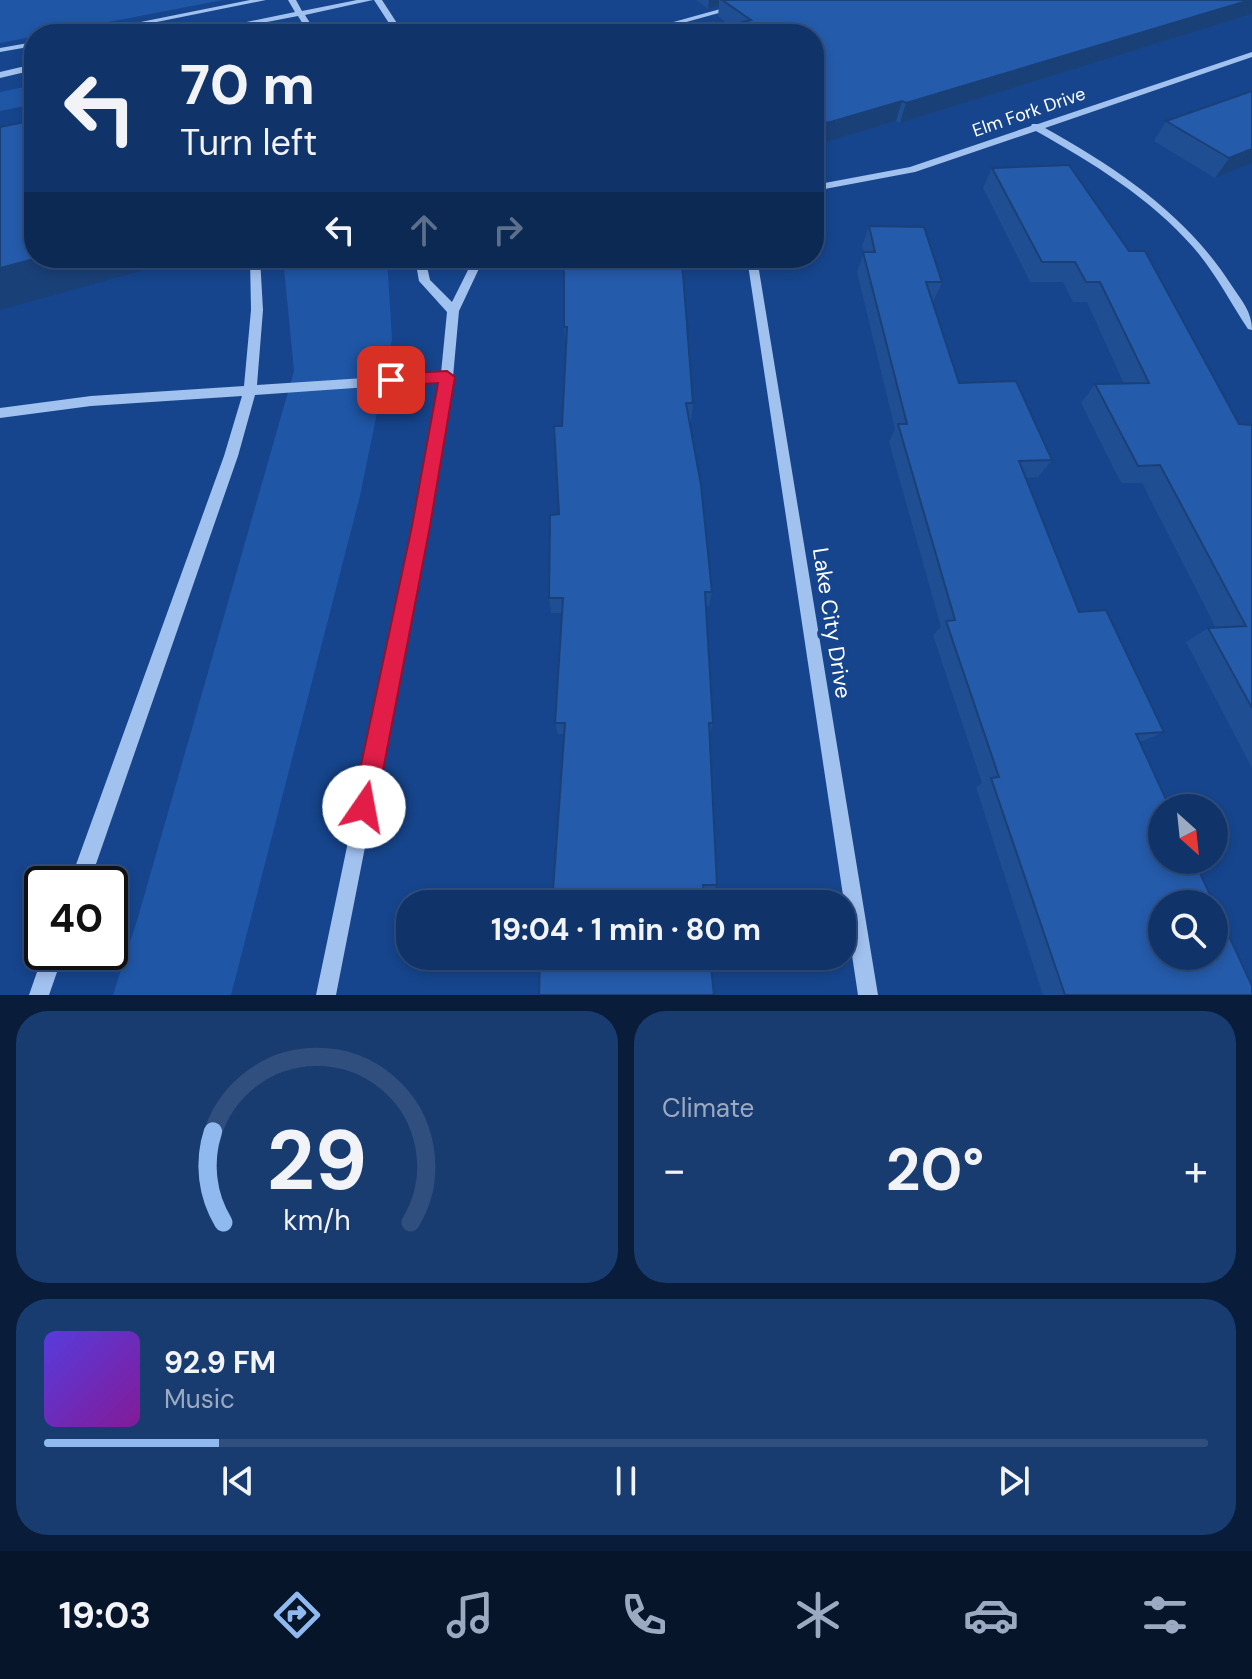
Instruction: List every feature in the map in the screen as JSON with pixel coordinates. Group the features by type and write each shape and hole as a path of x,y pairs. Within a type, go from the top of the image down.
{"street":[{"path":"137,24 262,0"},
{"path":"292,0 307,24"},
{"path":"244,24 369,0"},
{"path":"378,0 394,24"},
{"path":"672,24 762,0"},
{"path":"0,50 24,46"},
{"name":"Elm Fork Drive","path":"824,186 912,170 1252,54"},
{"path":"0,75 24,69"},
{"path":"1035,126 1087,155 1154,202 1199,246 1252,326"},
{"path":"85,866 231,456 250,389 257,310 255,268"},
{"path":"422,268 425,281 453,311"},
{"path":"326,995 421,526 447,377 453,311 474,268"},
{"name":"Lake City Drive","path":"754,268 868,995"},
{"path":"0,413 91,401 447,377"},
{"path":"39,995 48,970"}],"shaded area":[{"path":"0,0 223,0 99,24 24,24 24,38 0,43"},
{"path":"24,87 24,106 0,111 0,92"},
{"path":"284,268 388,268 392,339 360,496 231,995 113,995 121,970 128,970 128,948 294,371"}],"building":[{"path":"722,0 1250,0 906,103 902,101 827,123 824,120 824,24 735,24 751,20"},
{"path":"1252,91 1252,149 1229,158 1166,121"},
{"path":"24,122 24,262 0,268 0,127"},
{"path":"1069,165 1129,251 1145,251 1239,424 1252,425 1252,708 1208,628 1246,626 1160,465 1138,466 1095,384 1149,383 1100,282 1086,282 1075,262 1042,262 992,168"},
{"path":"869,226 924,227 942,282 926,282 959,383 1016,381 1052,460 1019,461 1079,612 1106,610 1164,732 1136,734 1164,794 1148,794 1148,874 1200,874 1208,890 1148,890 1148,970 1228,970 1228,934 1252,986 1252,995 1065,995 991,778 999,777 946,621 955,620 898,424 907,424 863,252 875,252"},
{"path":"564,268 682,268 693,403 686,403 701,485 712,592 705,592 713,723 709,723 717,885 703,885 704,890 553,890 565,723 555,723 563,598 549,598 550,515 559,514 554,426 562,426 567,327 564,327"},
{"path":"540,970 711,970 714,995 539,995"}],"route":[{"path":"364,807 421,526 447,377 391,380"}]}
